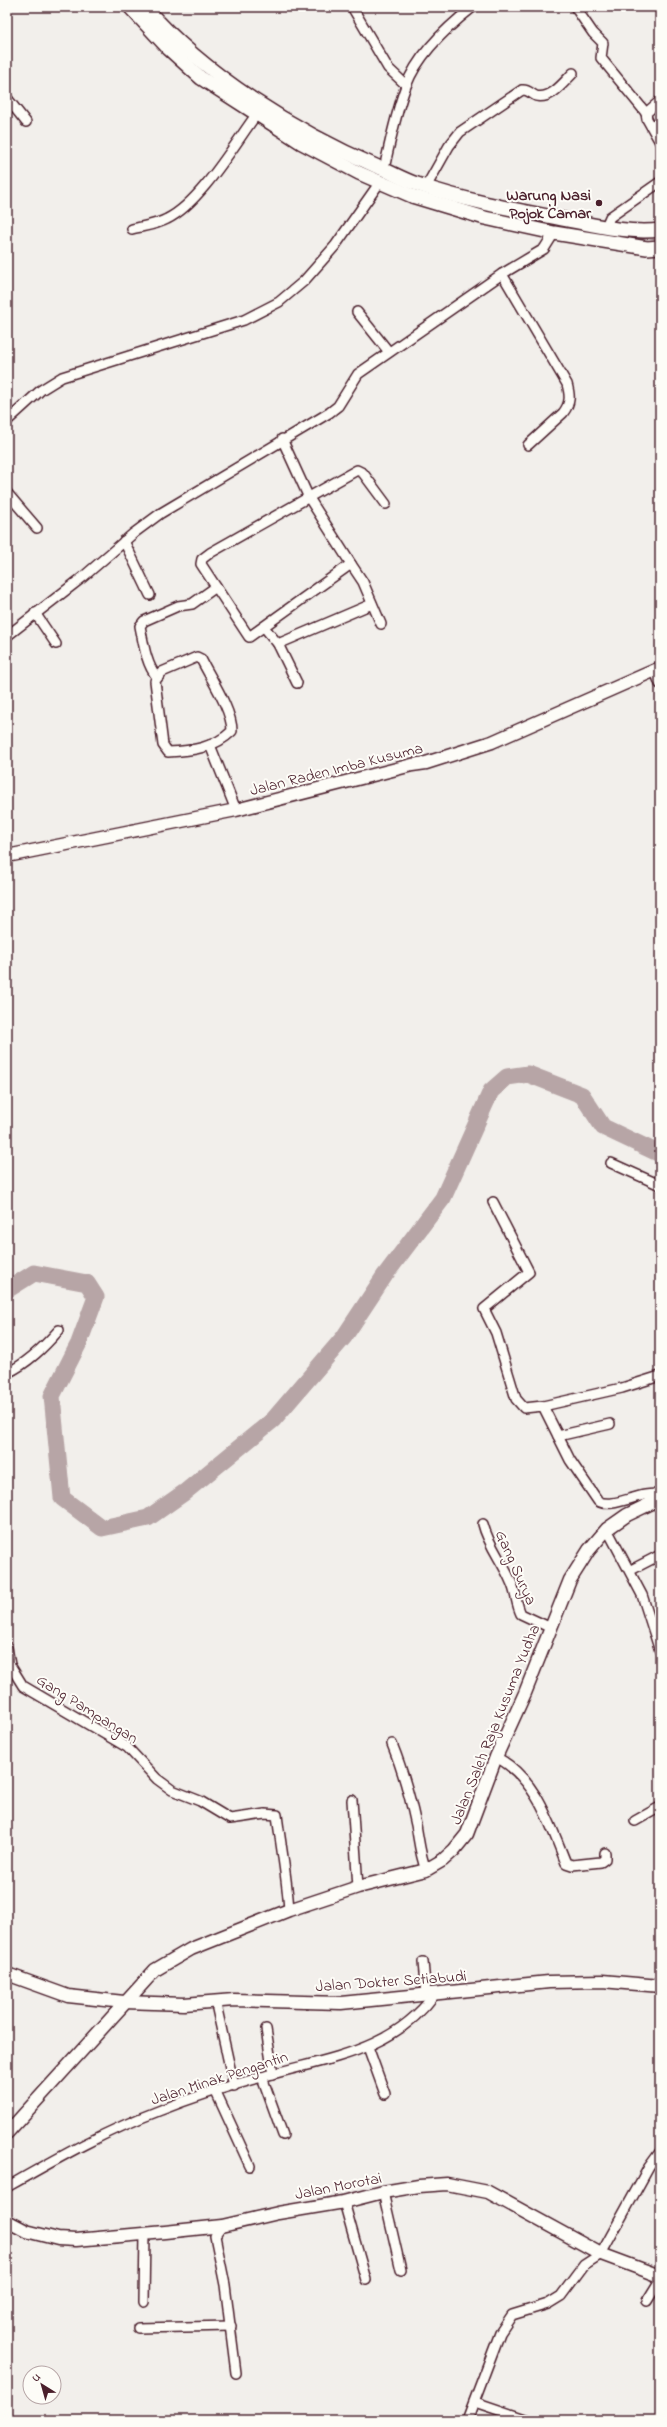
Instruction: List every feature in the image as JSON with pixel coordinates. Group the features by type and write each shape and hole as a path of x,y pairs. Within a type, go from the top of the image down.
{"main road":[{"path":"130,7 173,44 209,66 305,138 380,182 531,213 606,226 648,232 660,230"},
{"path":"145,7 201,78 256,115 305,138 384,169 418,189 485,218 554,233 647,248 660,247"},
{"path":"201,78 209,66"},
{"path":"528,228 531,213"}],"street":[{"path":"352,7 388,68 406,85"},
{"path":"384,169 406,85 425,52 456,20 472,7"},
{"path":"575,7 593,33 603,43 601,58 646,113 647,119 660,142"},
{"path":"418,189 460,132 522,90 537,96 546,95 559,88 573,73"},
{"path":"7,98 26,122"},
{"path":"646,113 660,101"},
{"path":"132,229 166,220 182,209 219,167 256,115"},
{"path":"7,421 41,390 62,377 244,320 279,302 304,282 335,246 380,182"},
{"path":"606,226 610,217 660,182"},
{"path":"7,636 162,513 282,439 318,420 338,406 358,374 502,274 544,249 554,233"},
{"path":"502,274 567,384 570,396 567,408 563,413 528,445"},
{"path":"357,312 389,352"},
{"path":"282,439 309,498 351,564 381,624"},
{"path":"351,564 252,636 247,635 201,564 202,558 357,470 362,473 386,504"},
{"path":"7,493 37,528"},
{"path":"124,542 150,595"},
{"path":"156,677 188,659 197,657 201,659 232,723 232,731 225,738 210,745 179,752 168,752 165,750 155,684 156,677 151,668 140,626 144,621 178,606 192,604 216,587"},
{"path":"278,644 372,604"},
{"path":"35,613 56,644"},
{"path":"264,627 278,644 297,683"},
{"path":"657,669 660,684"},
{"name":"Jalan Raden Imba Kusuma","path":"7,856 236,810 412,765 426,763 492,742 657,669"},
{"path":"210,745 236,810"},
{"path":"612,1163 660,1185"},
{"path":"494,1202 529,1272 486,1306 485,1312 496,1333 516,1399 524,1408 543,1406 622,1388 660,1376"},
{"path":"7,1373 17,1368 45,1346 59,1330"},
{"path":"543,1406 570,1460 594,1496 603,1504 642,1494 660,1495"},
{"path":"558,1436 610,1424"},
{"name":"Jalan Saleh Raja Kusuma Yudha","path":"7,2133 124,2002 155,1970 191,1948 289,1910 358,1886 426,1870 443,1860 467,1834 496,1757 570,1580 589,1550 607,1529 627,1515 660,1499"},
{"name":"Gang Surya","path":"483,1524 486,1538 512,1583 515,1601 521,1614 551,1628"},
{"path":"607,1529 631,1570 657,1628 660,1651"},
{"path":"631,1570 660,1555"},
{"name":"Gang Pampangan","path":"7,1647 10,1665 23,1686 127,1747 157,1779 172,1790 200,1801 230,1819 265,1814 277,1815 282,1863 287,1874 289,1910"},
{"path":"392,1744 405,1776 418,1834 420,1855 426,1870"},
{"path":"496,1757 505,1762 540,1800 568,1864 601,1862 604,1859 605,1853"},
{"path":"352,1800 358,1886"},
{"path":"635,1820 660,1807"},
{"path":"423,1962 431,1995"},
{"name":"Jalan Dokter Setiabudi","path":"7,1974 68,1996 124,2002 184,2004 234,2000 341,2003 549,1982 602,1981 660,1986"},
{"name":"Jalan Minak Pengantin","path":"7,2187 93,2138 163,2109 262,2076 348,2055 388,2038 412,2021 431,1995"},
{"path":"217,2009 234,2086"},
{"path":"266,2029 272,2074"},
{"path":"368,2047 384,2094"},
{"path":"262,2076 284,2135"},
{"path":"216,2092 250,2166"},
{"path":"467,2420 500,2333 512,2315 548,2304 561,2296 584,2265 601,2254 649,2168 660,2152"},
{"name":"Jalan Morotai","path":"7,2221 26,2231 58,2239 76,2240 222,2226 278,2213 344,2202 383,2192 419,2186 447,2184 488,2192 601,2254 660,2276"},
{"path":"383,2192 401,2270"},
{"path":"344,2202 366,2280"},
{"path":"222,2226 215,2236 231,2326 236,2373"},
{"path":"144,2302 145,2234"},
{"path":"647,2301 660,2280"},
{"path":"138,2328 231,2326"},
{"path":"475,2402 528,2420"}],"waterway":[{"path":"7,1290 34,1273 87,1283 96,1297 79,1343 52,1396 62,1498 102,1528 148,1518 185,1492 273,1420 344,1337 385,1275 443,1198 491,1091 507,1077 528,1074 582,1095 603,1127 660,1154"}],"place":[{"name":"Warung Nasi Pojok Camar","path":"599,203"}]}
